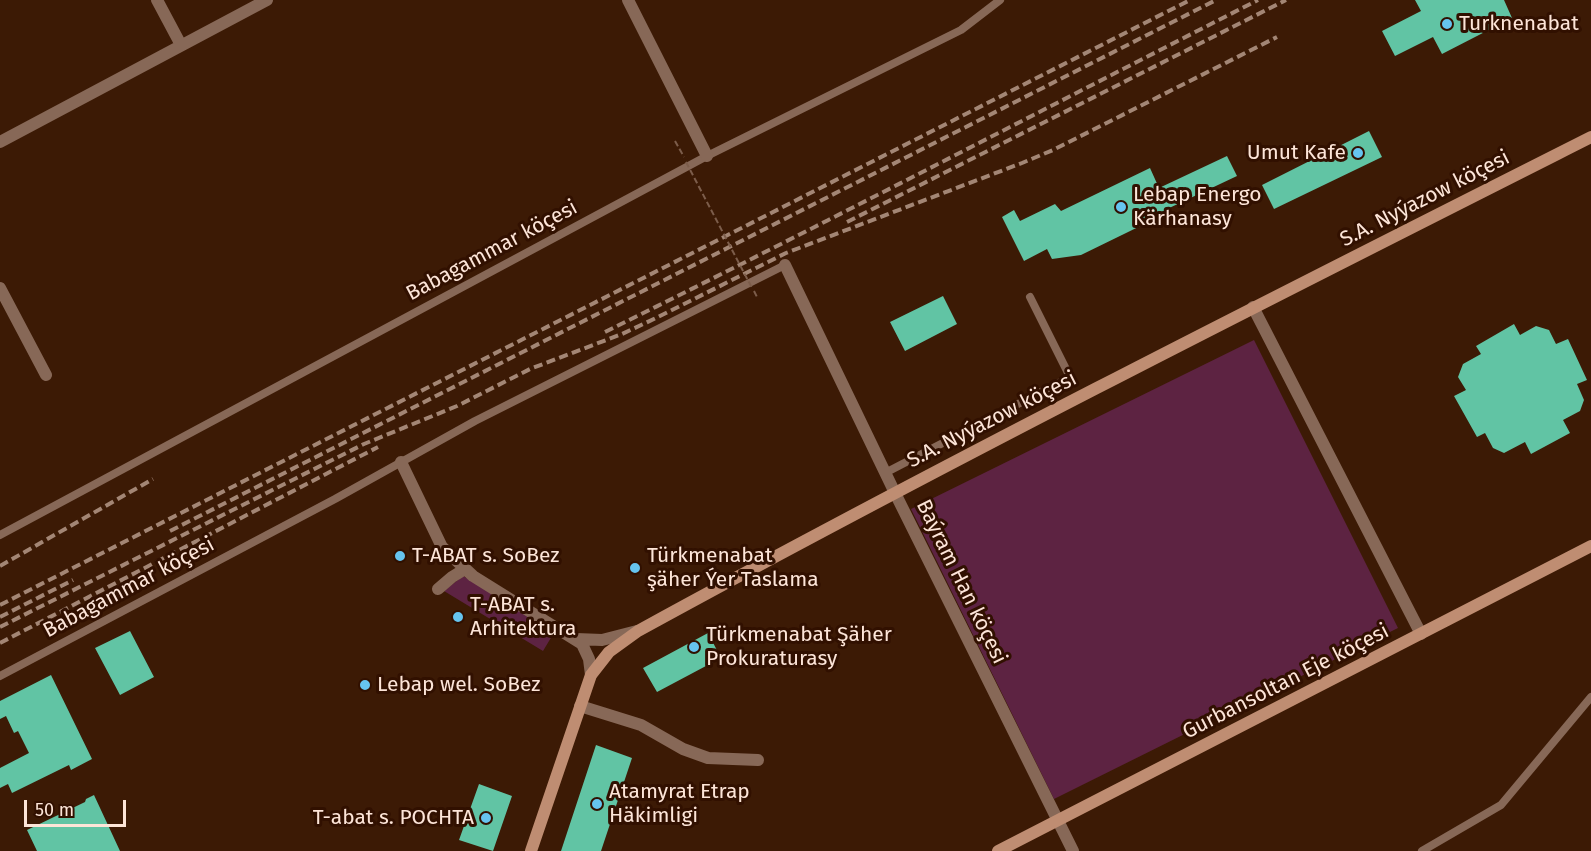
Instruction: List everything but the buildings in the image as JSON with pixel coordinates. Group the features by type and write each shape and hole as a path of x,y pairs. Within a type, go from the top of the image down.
{"street":[{"path":"157,0 181,45"},
{"path":"0,142 267,0"},
{"path":"628,0 707,156"},
{"name":"S.A. Nyýazow köçesi","path":"531,851 591,675 609,652 638,631 895,493 1253,307 1591,136"},
{"name":"Baýram Han köçesi","path":"785,265 885,473 1073,851"},
{"path":"0,288 46,375"},
{"path":"1253,307 1421,634"},
{"path":"401,462 442,547 473,576 582,644 587,653 591,675"},
{"name":"Gurbansoltan Eje köçesi","path":"998,851 1591,546"},
{"path":"438,589 465,569"},
{"path":"576,639 602,640 638,631"},
{"path":"580,706 641,725 683,748 708,758 758,760"}],"lane":[{"name":"Babagammar köçesi","path":"0,535 707,156 961,30 1000,0"},
{"name":"Babagammar köçesi","path":"0,676 335,499 475,422 785,265"},
{"path":"885,473 1070,377 1030,297"},
{"path":"1422,851 1501,805 1591,697"}],"path":[{"path":"675,141 758,299"}],"shaded area":[{"path":"1254,340 1398,628 1054,799 911,509"},
{"path":"463,576 555,631 543,651 444,591"}],"railway":[{"path":"0,605 1190,0"},
{"path":"170,531 1216,0"},
{"path":"605,332 1258,0"},
{"path":"847,222 1286,0"},
{"path":"0,627 364,444 457,406 530,369 622,334 786,253 1053,150 1277,37"},
{"path":"0,643 378,447"},
{"path":"0,566 153,479"},
{"path":"0,617 73,580"}],"place":[{"name":"Turknenabat","path":"1447,24"},
{"name":"Umut Kafe","path":"1358,153"},
{"name":"Lebap Energo Kärhanasy","path":"1121,207"},
{"name":"T-ABAT s. SoBez","path":"400,556"},
{"name":"Türkmenabat şäher Ýer Taslama","path":"635,568"},
{"name":"T-ABAT s. Arhitektura","path":"458,617"},
{"name":"Türkmenabat Şäher Prokuraturasy","path":"694,647"},
{"name":"Lebap wel. SoBez","path":"365,685"},
{"name":"Atamyrat Etrap Häkimligi","path":"597,804"},
{"name":"T-abat s. POCHTA","path":"486,818"}]}
